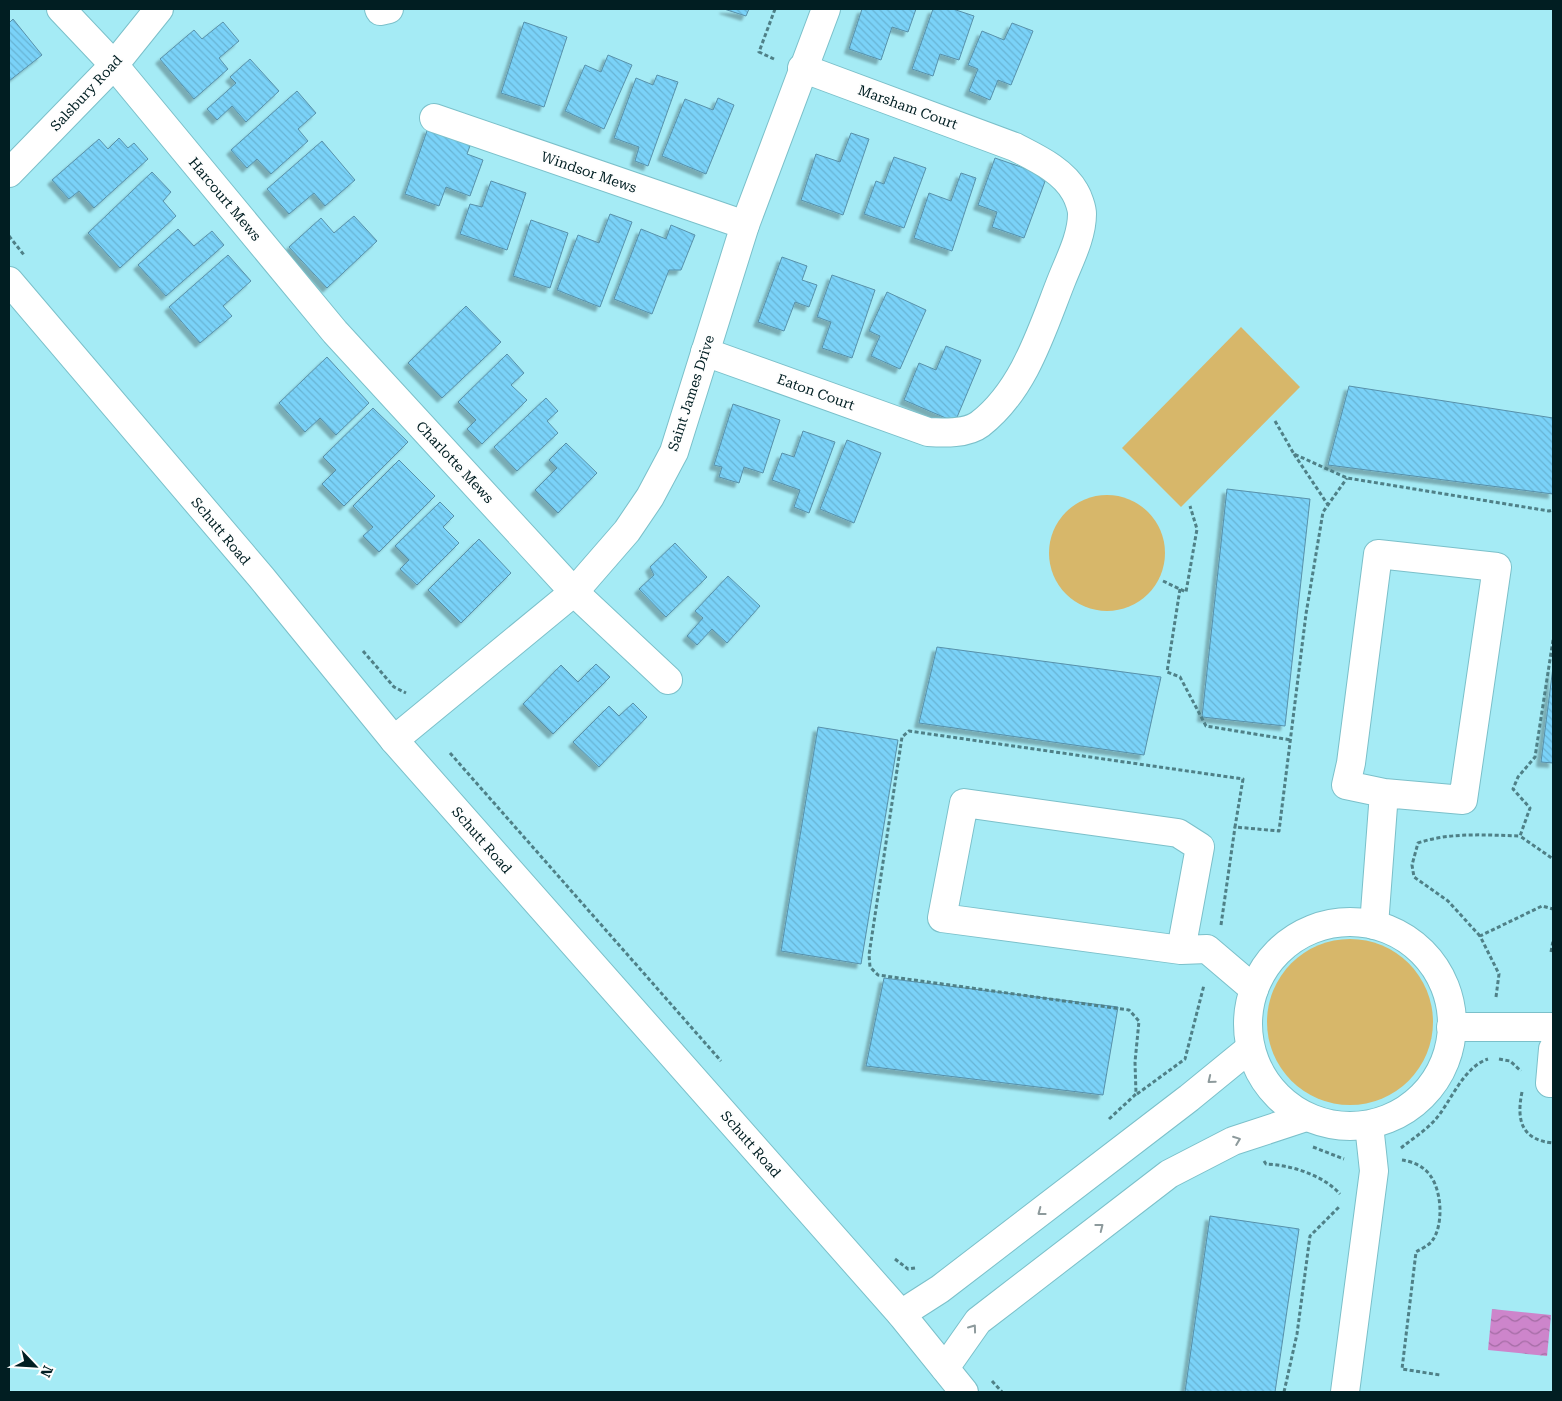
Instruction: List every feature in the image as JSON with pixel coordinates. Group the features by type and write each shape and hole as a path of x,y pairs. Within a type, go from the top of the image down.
{"street":[{"name":"Harcourt Mews","path":"61,9 114,65 335,332"},
{"name":"Salsbury Road","path":"9,173 114,65 159,9"},
{"path":"379,9 380,11 389,9"},
{"name":"Saint James Drive","path":"394,740 574,592 627,531 650,497 674,452 745,225 802,68 826,9"},
{"name":"Marsham Court","path":"802,68 1015,147 1060,174 1075,192 1082,213 1078,240 1032,355 1007,396 979,425 950,433 928,432"},
{"name":"Windsor Mews","path":"434,118 745,225"},
{"name":"Schutt Road","path":"9,281 261,577 394,740 902,1314 964,1392"},
{"name":"Charlotte Mews","path":"335,332 574,592 668,680"},
{"name":"Eaton Court","path":"705,352 928,432"},
{"path":"1378,554 1497,567 1463,800 1384,793 1346,786 1351,762 1378,554"},
{"path":"1374,924 1384,793"},
{"path":"1181,950 1200,847 1178,833 964,803 942,918 1181,950 1206,950 1254,989"},
{"path":"1352,922 1374,924 1411,942 1427,957 1439,974 1447,993 1452,1014 1447,1056 1438,1076 1425,1093 1409,1108 1390,1118 1370,1125 1348,1127 1326,1124 1306,1117 1288,1106 1272,1091 1260,1073 1249,1049 1249,1010 1254,989 1276,953 1292,940 1305,933 1331,924 1352,922"},
{"path":"1451,1027 1553,1027"},
{"path":"902,1314 940,1289 1189,1098 1249,1049"},
{"path":"1553,1049 1550,1083 1553,1084"},
{"path":"945,1368 978,1321 1168,1174 1234,1141 1306,1117"},
{"path":"1345,1392 1374,1172 1370,1125"}],"path":[{"path":"9,236 26,257"},
{"path":"1275,421 1294,454 1328,505"},
{"path":"1294,454 1347,478 1549,511 1553,510"},
{"path":"1163,581 1186,592 1197,529 1190,506"},
{"path":"1180,589 1167,672 1180,677 1206,726 1291,740"},
{"path":"1520,836 1530,808 1513,788 1518,777 1535,757 1553,640"},
{"path":"357,644 394,687 407,694 414,694"},
{"path":"1220,935 1235,827"},
{"path":"1496,998 1499,974 1480,936 1448,901 1414,877 1412,865 1418,843 1429,839 1479,834 1520,836 1553,859"},
{"path":"1480,936 1542,906 1553,909"},
{"path":"1551,952 1553,941"},
{"path":"1136,1094 1185,1059 1205,982"},
{"path":"1496,1058 1510,1061 1522,1072 1522,1078"},
{"path":"1397,1151 1433,1122 1450,1101 1466,1075 1485,1059 1491,1059"},
{"path":"1523,1084 1520,1101 1522,1125 1528,1135 1542,1142 1553,1143"},
{"path":"1310,1146 1352,1162"},
{"path":"1255,1160 1269,1156"},
{"path":"1263,1158 1266,1164 1281,1164 1321,1178 1340,1193 1339,1207 1310,1236 1297,1334 1284,1392"},
{"path":"1399,1159 1425,1169 1436,1187 1441,1209 1439,1229 1431,1243 1416,1252 1402,1369 1440,1375"},
{"path":"989,1377 1002,1392"}],"shaded area":[{"path":"1241,327 1300,387 1181,507 1122,448"},
{"path":"1107,495 1129,500 1148,512 1160,531 1165,553 1160,575 1148,594 1129,606 1107,611 1085,606 1066,594 1054,575 1049,553 1054,531 1066,512 1085,500"},
{"path":"1342,939 1358,939 1382,945 1409,963 1427,990 1433,1022 1427,1054 1409,1081 1382,1099 1358,1105 1342,1105 1318,1099 1297,1086 1286,1075 1273,1054 1267,1030 1267,1014 1273,990 1286,969 1297,958 1318,945"}],"water":[{"path":"1492,1309 1551,1315 1547,1356 1488,1350"}],"building":[{"path":"724,9 749,9 746,16"},
{"path":"862,9 916,9 908,32 892,27 881,60 849,49"},
{"path":"933,9 953,9 974,16 959,60 940,54 933,76 912,69"},
{"path":"13,19 42,55 9,81 9,23"},
{"path":"223,22 239,41 219,58 228,69 194,99 160,59 194,30 202,39"},
{"path":"524,22 567,37 544,107 501,93"},
{"path":"1012,23 1033,31 1011,85 998,80 990,100 969,91 978,69 968,65 982,31 1004,40"},
{"path":"608,55 632,65 604,129 565,111 585,65 601,72"},
{"path":"250,59 279,91 246,122 232,106 217,120 207,109 236,83 230,77"},
{"path":"657,75 678,82 648,166 635,161 639,147 614,138 636,78 653,85"},
{"path":"297,91 316,113 298,129 308,141 271,174 257,159 247,168 231,150"},
{"path":"718,98 734,105 706,174 662,156 685,99 713,110"},
{"path":"428,128 471,143 467,154 483,160 470,196 446,187 439,206 405,194"},
{"path":"851,133 869,139 843,215 801,200 816,154 840,162"},
{"path":"119,138 128,148 134,143 148,159 94,208 79,191 69,199 52,180 99,139 108,149"},
{"path":"322,141 355,180 325,206 314,193 289,214 267,189"},
{"path":"894,157 926,168 904,228 864,214 876,181 884,184"},
{"path":"995,158 1047,176 1024,238 992,227 997,212 978,205"},
{"path":"152,172 171,192 163,201 176,216 120,268 88,233"},
{"path":"961,173 976,178 952,251 914,238 929,193 951,201"},
{"path":"491,181 526,193 507,250 460,234 470,204 482,207"},
{"path":"610,214 632,222 600,307 557,290 578,235 599,243"},
{"path":"354,216 377,241 327,288 289,247 321,218 334,233"},
{"path":"531,220 568,233 550,288 513,276"},
{"path":"671,225 695,235 681,270 669,270 652,314 614,299 641,229 666,239"},
{"path":"178,229 194,246 212,231 224,245 166,296 138,265"},
{"path":"228,255 251,281 223,306 232,316 200,343 169,307"},
{"path":"782,257 807,266 802,280 817,285 809,307 795,302 784,331 758,322"},
{"path":"832,275 875,290 852,358 822,348 831,322 817,317"},
{"path":"887,292 926,310 900,369 871,356 880,336 869,331"},
{"path":"466,306 501,342 442,398 408,363"},
{"path":"946,346 981,360 955,422 904,400 919,363 936,370"},
{"path":"507,354 524,373 511,385 527,400 482,444 467,429 476,420 458,402"},
{"path":"327,357 369,403 336,435 320,418 305,432 279,403"},
{"path":"1349,386 1553,418 1553,494 1328,465"},
{"path":"546,398 558,411 547,421 558,433 517,471 494,447"},
{"path":"733,404 780,420 763,473 744,467 739,483 719,477 722,467 714,465"},
{"path":"373,408 408,442 344,506 322,484 336,470 323,457"},
{"path":"803,431 835,442 809,513 794,507 800,490 772,480 782,453 794,457"},
{"path":"847,440 881,453 854,523 820,509"},
{"path":"566,443 597,473 558,513 535,490 557,468 549,460"},
{"path":"399,460 435,496 379,552 363,536 373,527 353,506"},
{"path":"1227,489 1310,499 1285,726 1202,717"},
{"path":"440,502 454,516 443,527 459,543 417,585 400,569 409,560 395,546"},
{"path":"479,539 511,573 461,623 428,590"},
{"path":"675,543 707,577 666,617 639,589 654,575 650,567"},
{"path":"728,576 760,606 727,643 712,629 697,645 687,636 703,618 695,611"},
{"path":"937,647 1161,677 1144,755 919,723"},
{"path":"596,664 610,677 553,734 523,704 561,665 578,682"},
{"path":"1553,667 1553,763 1541,762"},
{"path":"633,703 647,717 599,767 573,742 609,706 619,716"},
{"path":"818,727 898,740 861,964 781,951"},
{"path":"884,978 1118,1007 1103,1095 866,1066"},
{"path":"1210,1216 1299,1229 1275,1392 1185,1392"}]}
